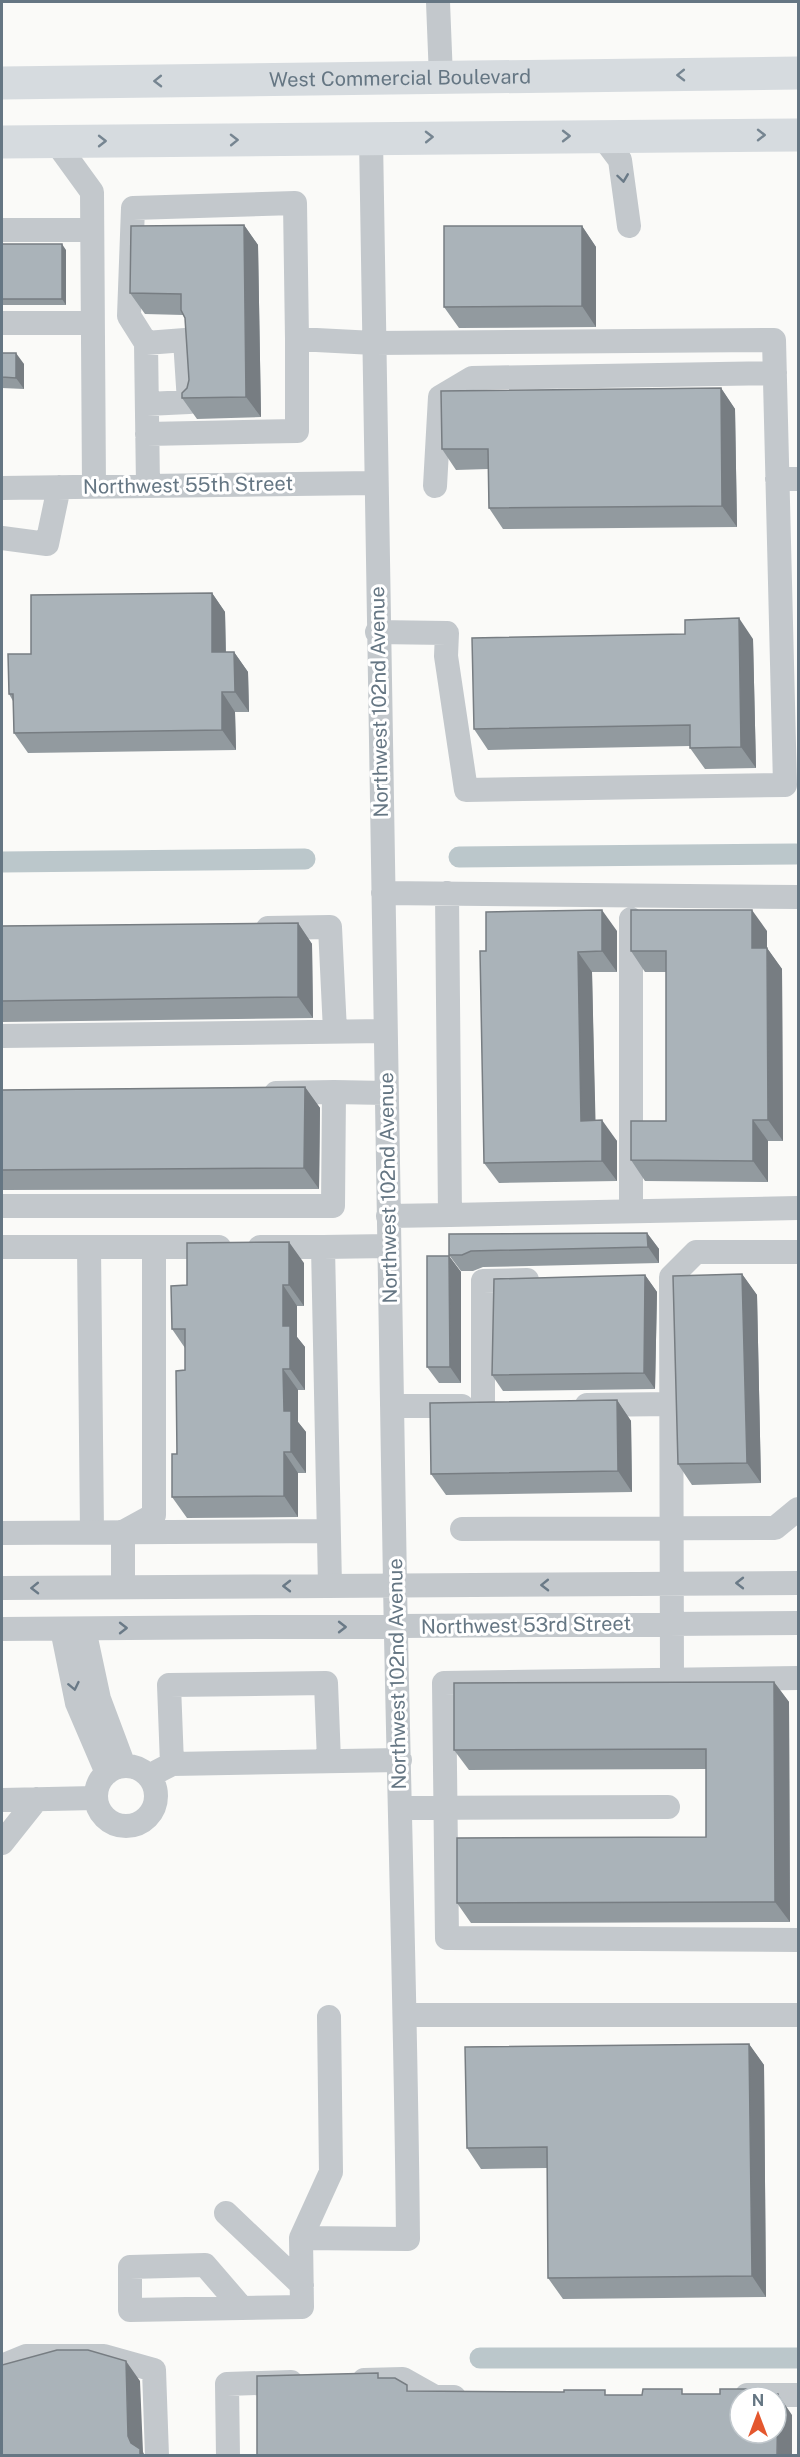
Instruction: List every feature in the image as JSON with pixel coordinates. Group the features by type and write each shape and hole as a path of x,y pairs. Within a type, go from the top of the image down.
{"highway":[{"name":"West Commercial Boulevard","path":"2,83 798,74"},
{"path":"2,141 798,135"}],"street":[{"path":"438,2 441,78"},
{"path":"602,136 620,160 629,226"},
{"name":"Northwest 102nd Avenue","path":"301,2238 408,2239 406,2015 395,1586 370,138"},
{"path":"55,141 92,192 94,486"},
{"path":"147,434 297,431 295,203 132,208 129,316 146,343 147,434 148,486"},
{"path":"2,230 91,230"},
{"path":"2,324 92,322"},
{"path":"297,339 374,343 774,340 775,373 788,479 792,781 466,790 446,656 447,633 377,632"},
{"path":"146,343 185,340 189,402 147,404"},
{"path":"435,486 441,397 472,378 775,373"},
{"name":"Northwest 55th Street","path":"2,488 375,483"},
{"path":"2,538 47,544 59,487"},
{"path":"383,893 798,897"},
{"path":"447,893 450,1215"},
{"path":"631,896 632,1211"},
{"path":"248,928 330,927 335,1031"},
{"path":"2,1036 385,1031"},
{"path":"2,1206 333,1206 334,1092"},
{"path":"251,1093 386,1093"},
{"path":"388,1216 798,1208"},
{"path":"2,1247 389,1246"},
{"path":"89,1247 92,1532"},
{"path":"123,1532 154,1515 154,1247"},
{"path":"323,1247 330,1586"},
{"path":"672,1680 672,1404 659,1277 696,1252 798,1252"},
{"path":"392,1406 494,1406 483,1281 554,1280"},
{"path":"565,1405 672,1404"},
{"path":"462,1529 775,1528 798,1509"},
{"path":"2,1533 328,1531"},
{"path":"123,1532 123,1587"},
{"name":"Northwest 53rd Street","path":"2,1588 798,1583"},
{"name":"Northwest 53rd Street","path":"2,1629 798,1623"},
{"path":"73,1629 77,1703 115,1769"},
{"path":"798,1678 444,1683 447,1938 798,1940"},
{"path":"172,1764 169,1684 326,1683 329,1761"},
{"path":"149,1776 172,1764 400,1760"},
{"path":"115,1769 142,1770 149,1776 157,1794 156,1803 153,1812 138,1825 128,1827 110,1822 102,1816 95,1798 100,1780 115,1769"},
{"path":"2,1800 95,1798"},
{"path":"2,1843 38,1799"},
{"path":"401,1808 668,1807"},
{"path":"406,2015 798,2015"},
{"path":"242,2308 302,2307 301,2238 331,2172 329,2017"},
{"path":"226,2212 302,2284"},
{"path":"2,2366 26,2356 104,2356 154,2370 157,2456"},
{"path":"344,2381 403,2379 435,2397 482,2397"},
{"path":"228,2456 227,2384 309,2382"}],"building":[{"path":"244,225 246,397 182,398 182,393 187,388 189,380 181,294 130,293 131,226"},
{"path":"444,226 582,226 582,306 444,307"},
{"path":"2,244 62,244 62,299 2,299"},
{"path":"2,353 16,353 16,378 2,377"},
{"path":"721,388 722,506 489,508 488,449 442,449 441,391"},
{"path":"212,593 212,652 234,652 235,692 222,692 222,730 14,733 13,694 9,694 8,654 31,654 31,595"},
{"path":"739,618 741,747 690,748 690,725 474,729 472,638 685,634 685,620"},
{"path":"602,910 602,951 578,952 581,1121 602,1120 602,1161 484,1163 480,951 486,951 486,912"},
{"path":"631,910 752,910 752,948 767,948 768,1120 753,1120 753,1161 631,1160 631,1121 666,1121 666,951 631,951"},
{"path":"298,923 298,997 2,1001 2,926"},
{"path":"305,1087 304,1168 2,1170 2,1090"},
{"path":"647,1233 648,1247 471,1251 462,1255 449,1255 449,1234"},
{"path":"289,1242 289,1285 283,1285 283,1326 290,1326 290,1369 283,1369 284,1411 291,1411 291,1452 284,1452 284,1496 172,1497 172,1454 177,1454 176,1371 185,1370 185,1329 172,1329 171,1286 187,1285 187,1243"},
{"path":"427,1256 449,1256 450,1367 427,1367"},
{"path":"742,1274 747,1463 678,1464 673,1276"},
{"path":"645,1275 644,1373 492,1375 494,1279"},
{"path":"617,1400 618,1471 431,1474 430,1403"},
{"path":"774,1682 775,1902 457,1903 457,1838 706,1837 706,1749 454,1750 454,1683"},
{"path":"749,2044 752,2276 548,2278 547,2147 467,2148 465,2047"},
{"path":"57,2350 88,2350 126,2361 128,2436 131,2443 140,2449 140,2456 2,2456 2,2365"},
{"path":"378,2373 378,2378 395,2378 407,2385 407,2391 605,2390 605,2395 642,2395 643,2389 682,2389 682,2394 720,2394 720,2389 728,2389 728,2445 777,2445 777,2456 257,2456 257,2376"}],"waterway":[{"path":"459,857 796,854"},
{"path":"2,862 305,859"},
{"path":"480,2358 798,2358"}]}
